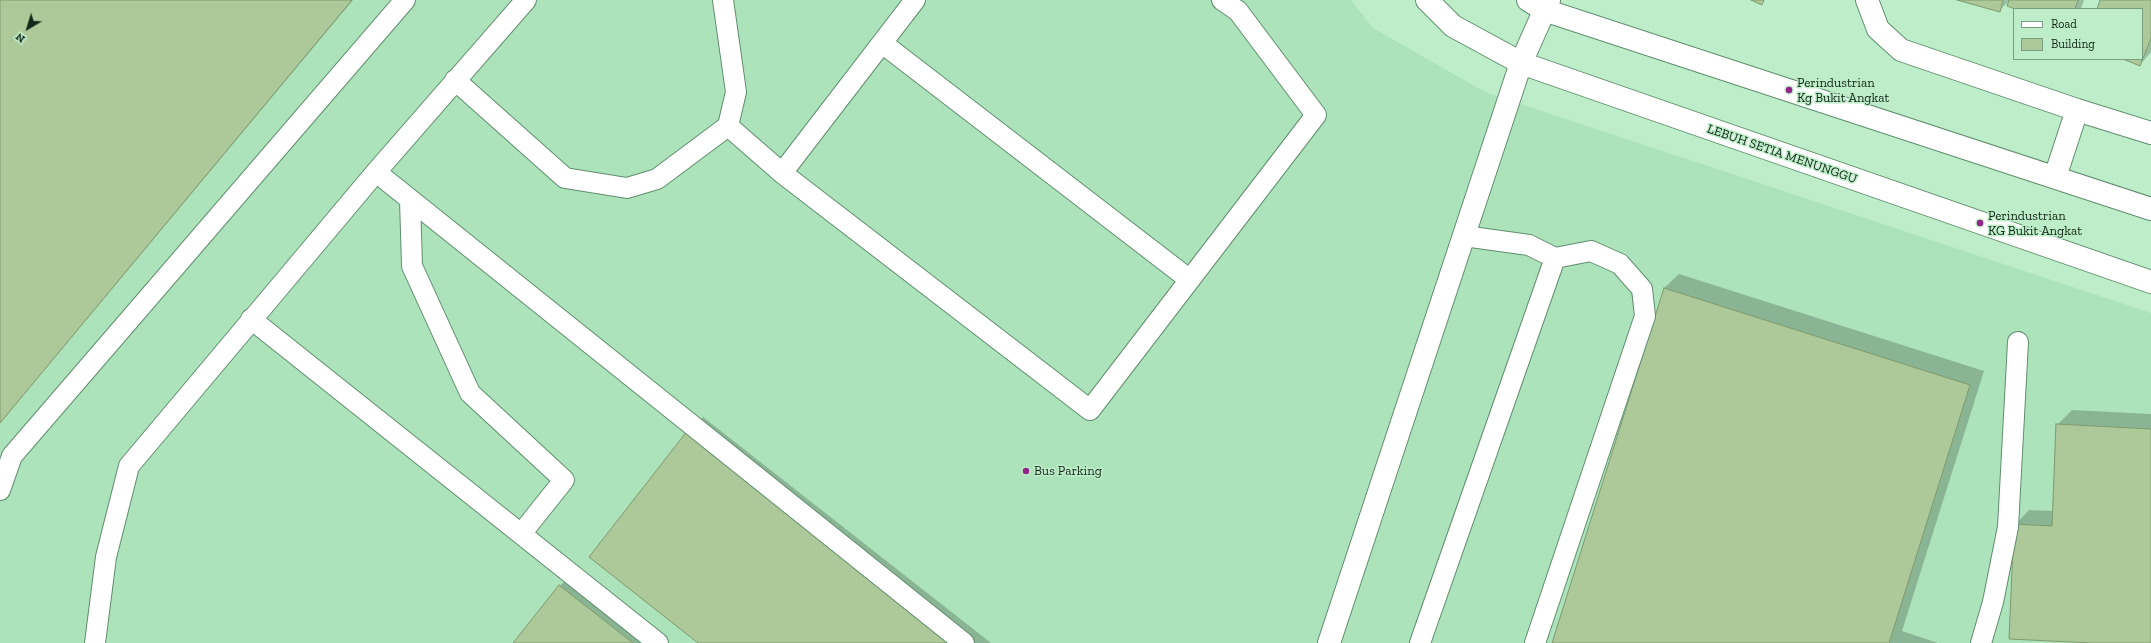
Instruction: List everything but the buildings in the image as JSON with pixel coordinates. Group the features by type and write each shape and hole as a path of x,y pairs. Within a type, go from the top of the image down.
{"street":[{"name":"LEBUH SETIA MENUNGGU","path":"1427,0 1453,26 1521,63 2151,282"},
{"path":"1867,0 1878,29 1901,50 2077,110 2151,133"},
{"path":"1329,643 1540,3 2151,209"},
{"path":"2055,177 2077,110"}],"lane":[{"path":"0,490 12,456 192,245 405,0"},
{"path":"95,643 106,557 129,466 376,172 526,0"},
{"path":"455,80 565,178 627,188 657,179 728,126 736,92 723,0"},
{"path":"782,173 915,0"},
{"path":"728,126 782,173 1090,410 1316,115 1238,11 1222,0"},
{"path":"882,43 1190,280"},
{"path":"376,172 964,643"},
{"path":"410,200 412,266 470,393 564,480 521,534"},
{"path":"1464,236 1529,245 1555,258 1591,251 1620,264 1642,289 1645,316 1535,643"},
{"path":"1420,643 1555,258"},
{"path":"251,319 658,643"},
{"path":"1981,643 1993,602 2008,527 2018,342"}],"shaded area":[{"path":"0,0 1351,0 1373,28 1485,92 2151,313 2151,643 0,643"}],"place":[{"name":"Perindustrian Kg Bukit Angkat","path":"1789,90"},
{"name":"Perindustrian KG Bukit Angkat","path":"1980,223"},
{"name":"Bus Parking","path":"1026,471"}]}
